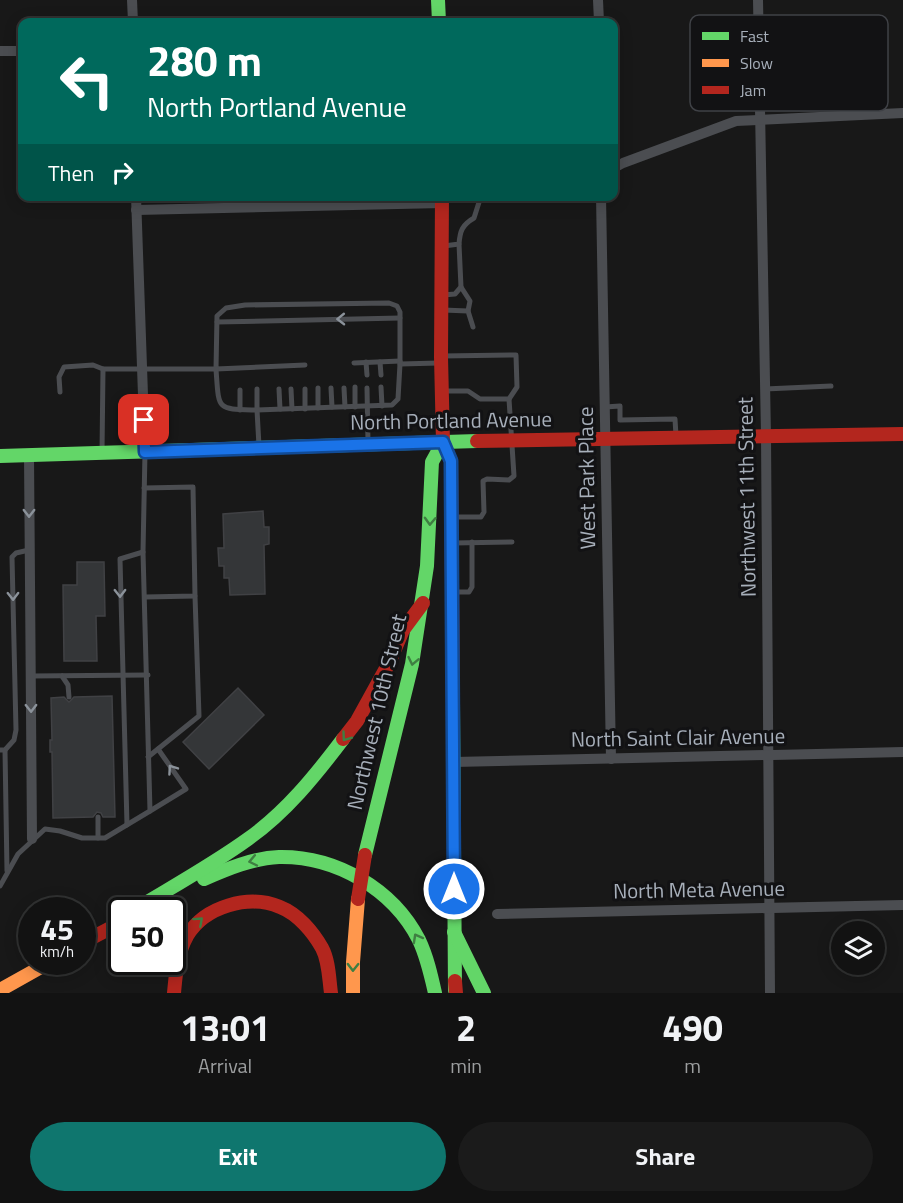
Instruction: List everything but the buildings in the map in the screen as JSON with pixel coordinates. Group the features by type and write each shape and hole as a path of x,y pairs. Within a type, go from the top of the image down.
{"main road":[{"path":"438,0 439,18"},
{"name":"Northwest 10th Street","path":"442,201 443,442 451,461 452,517 455,989"},
{"name":"North Portland Avenue","path":"0,456 512,440 903,434"},
{"name":"Northwest 10th Street","path":"353,993 352,962 365,855 412,664 423,603 429,547 432,462 443,442"},
{"path":"155,897 248,839 308,784 357,721 389,663 403,630 423,603"},
{"path":"171,897 237,865 281,857 304,858 325,864 370,884 401,913 424,949 431,968 435,993"},
{"path":"174,993 175,958 180,945 196,923 221,907 254,901 283,908 307,926 323,951 331,993"},
{"path":"454,932 484,993"},
{"path":"0,990 27,975"}],"street":[{"path":"132,0 133,18"},
{"path":"598,0 599,18"},
{"name":"Northwest 11th Street","path":"758,0 758,15"},
{"path":"0,51 18,51"},
{"name":"Northwest 11th Street","path":"760,111 766,436 770,993"},
{"path":"618,166 736,121 903,112"},
{"path":"136,201 145,452"},
{"path":"136,210 411,201"},
{"name":"West Park Place","path":"602,201 611,759"},
{"path":"29,455 32,839"},
{"name":"North Saint Clair Avenue","path":"454,762 903,752"},
{"name":"North Meta Avenue","path":"497,914 903,904"}],"lane":[{"path":"473,327 468,311 470,301 461,287 459,244 460,231 474,218 479,201"},
{"path":"441,246 459,244"},
{"path":"441,296 454,294 461,287"},
{"path":"362,302 390,303 397,306 400,312 398,399 392,405 382,406 229,410 218,397 217,322 217,316 226,308 362,302"},
{"path":"441,310 468,311"},
{"path":"217,322 400,318"},
{"path":"354,363 400,363 516,355 517,387 509,399 514,476 509,480 487,479 483,481 484,512 482,517 452,517"},
{"path":"366,362 367,375"},
{"path":"380,362 381,375"},
{"path":"60,392 59,377 64,368 93,366 103,369 239,371 257,367 305,365"},
{"path":"279,366 279,374"},
{"path":"291,366 291,374"},
{"path":"257,367 257,375"},
{"path":"102,453 103,369"},
{"path":"765,389 831,386"},
{"path":"355,387 355,407"},
{"path":"381,387 382,406"},
{"path":"318,388 318,408"},
{"path":"331,388 332,407"},
{"path":"344,388 345,407"},
{"path":"367,388 368,444"},
{"path":"257,389 259,447"},
{"path":"279,389 280,409"},
{"path":"291,389 292,409"},
{"path":"305,389 305,409"},
{"path":"240,390 240,410"},
{"path":"442,391 468,391 480,399 509,399"},
{"path":"605,407 620,406 620,420 675,419 676,437"},
{"path":"630,420 630,438"},
{"path":"145,452 143,552 150,811"},
{"path":"144,488 194,487 199,716 148,756"},
{"path":"453,592 471,590 472,542"},
{"path":"452,543 512,542"},
{"path":"7,874 2,750 14,740 16,730 12,557 16,553 29,550"},
{"path":"127,825 120,559 143,552"},
{"path":"145,597 195,596"},
{"path":"31,676 148,675"},
{"path":"62,676 68,685 69,697"},
{"path":"0,886 18,854 45,829 82,838 105,838 186,789 158,748"},
{"path":"98,817 98,838"}],"traffic: fast":[{"path":"438,0 439,18"},
{"path":"0,456 477,441"},
{"path":"365,855 412,664 427,566 432,462 443,442"},
{"path":"453,702 455,990"},
{"path":"156,897 220,858 262,828 299,793 343,739"},
{"path":"204,879 250,862 279,857 321,862 341,869 378,891 408,922 424,953 435,993"},
{"path":"454,932 484,993"}],"traffic: slow":[{"path":"353,993 358,899"},
{"path":"0,990 27,975"}],"traffic: jam":[{"path":"442,201 441,357 443,442 451,461 453,702"},
{"path":"477,441 903,434"},
{"path":"343,739 357,721 389,663 403,630 423,603"},
{"path":"358,899 365,855"},
{"path":"174,993 181,950 187,936 195,926 216,910 229,905 255,902 268,903 287,910 310,930 324,953 331,993"},
{"path":"96,936 108,929"},
{"path":"455,981 456,993"}],"route":[{"path":"144,420 145,452 443,442 451,461 454,889"}]}
